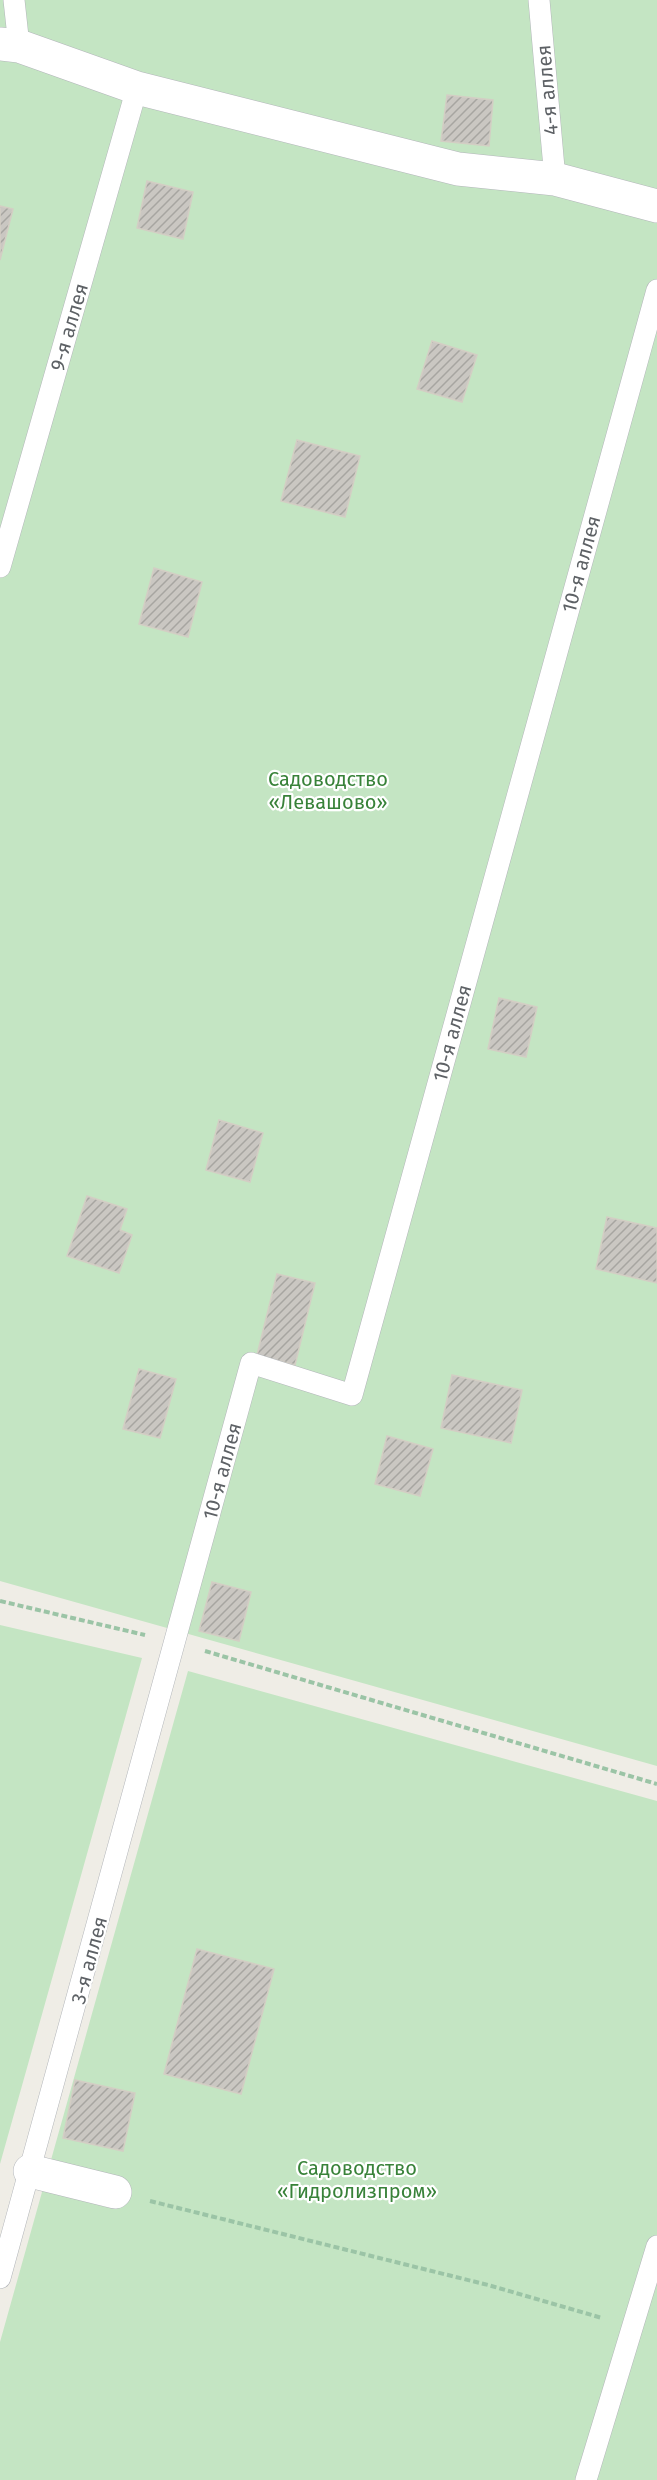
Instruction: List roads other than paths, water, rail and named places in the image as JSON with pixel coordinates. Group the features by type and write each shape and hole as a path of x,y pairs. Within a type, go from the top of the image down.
{"street":[{"path":"9,45 137,88 458,169 555,179 657,206"},
{"path":"30,2171 115,2192"}],"lane":[{"path":"9,45 14,0"},
{"name":"4-я аллея","path":"539,0 555,179"},
{"name":"9-я аллея","path":"0,567 137,88"},
{"name":"10-я аллея","path":"176,1642 251,1363 352,1395 657,290"},
{"name":"3-я аллея","path":"0,2278 176,1642"},
{"path":"586,2480 657,2246"}],"park label":[{"name":"Садоводство «Левашово»","path":"328,790"},
{"name":"Садоводство «Гидролизпром»","path":"357,2180"}]}
